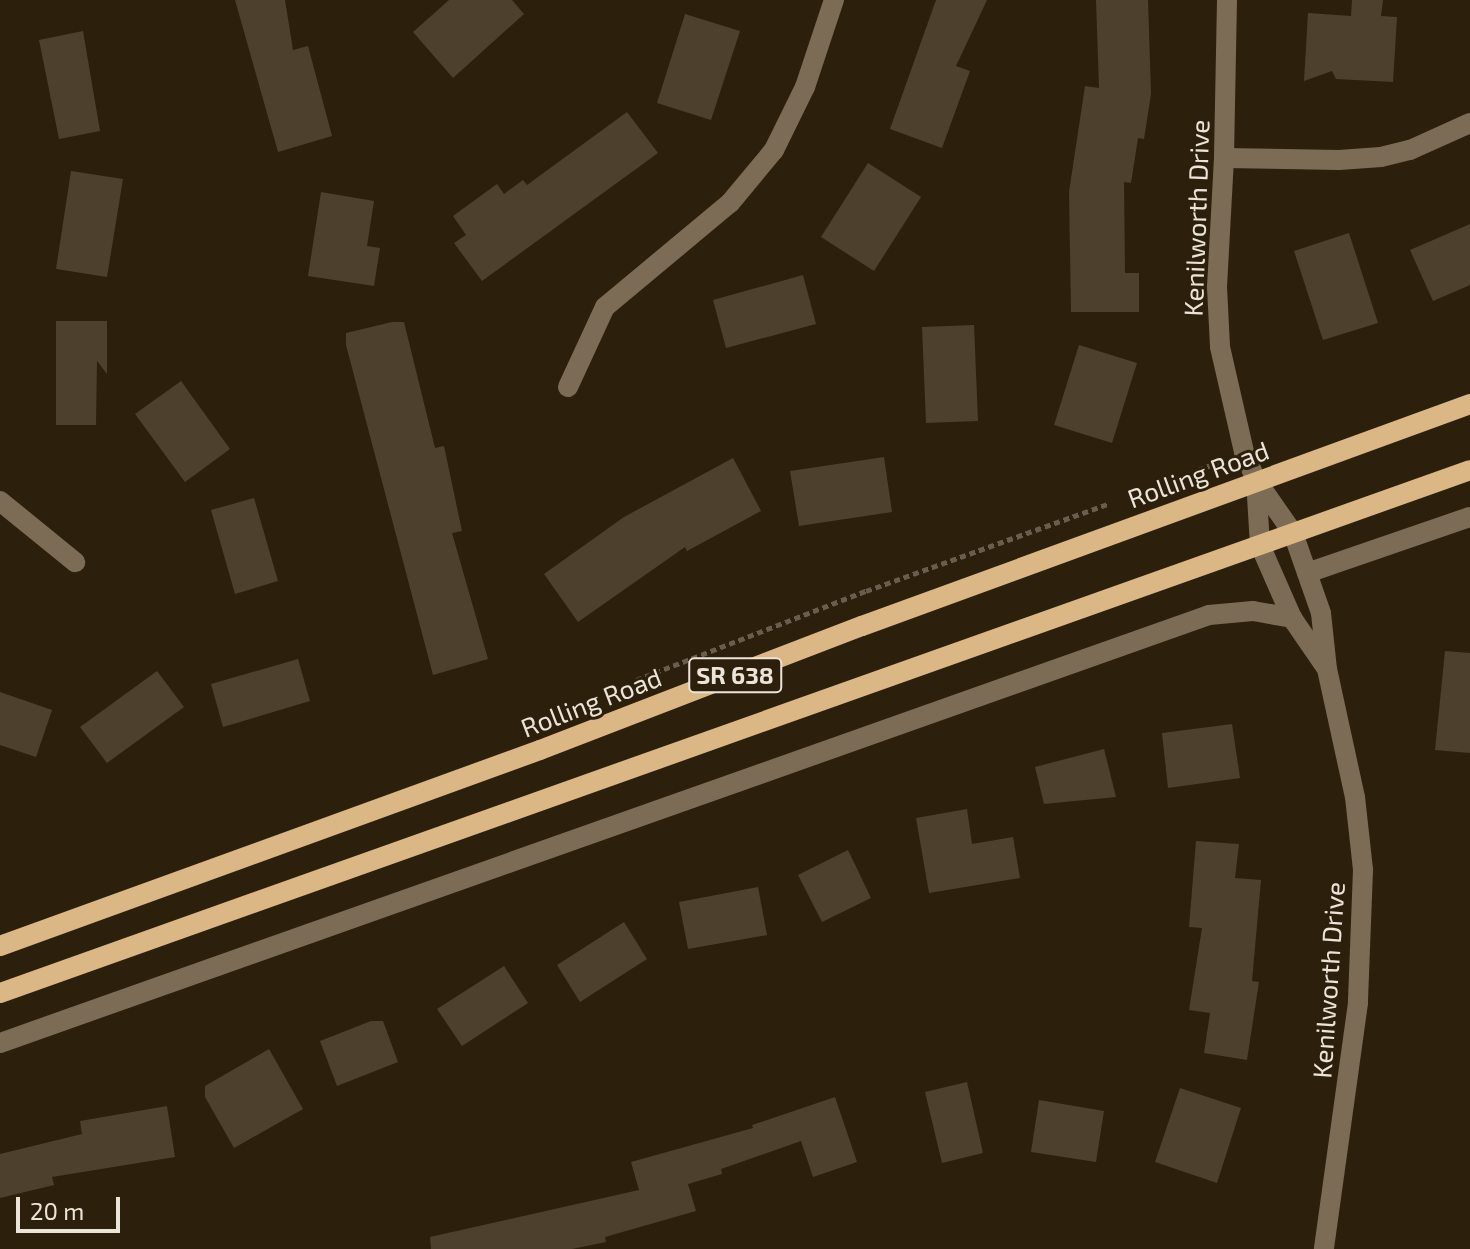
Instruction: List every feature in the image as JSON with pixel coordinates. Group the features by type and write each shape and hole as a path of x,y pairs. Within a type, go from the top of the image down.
{"main road":[{"name":"Rolling Road","path":"0,946 511,761 1256,480 1470,404"},
{"name":"SR 638","path":"0,993 1470,470"}],"street":[{"path":"568,387 605,307 730,203 774,150 805,87 834,0"},
{"name":"Kenilworth Drive","path":"1227,0 1224,158 1217,287 1220,347 1241,439 1256,480 1293,533 1321,613 1327,669 1355,797 1363,870 1358,1003 1324,1249"},
{"path":"1224,158 1381,157 1410,150 1470,123"},
{"name":"Kenilworth Drive","path":"1256,480 1260,545 1292,618 1327,669"},
{"path":"0,501 75,562"},
{"path":"1307,573 1470,517"},
{"path":"0,1043 1209,615 1253,611 1292,618"}],"building":[{"path":"235,0 285,0 293,50 308,46 332,136 278,152"},
{"path":"449,0 512,0 524,14 453,78 413,32"},
{"path":"936,0 987,0 956,66 970,71 942,148 890,129"},
{"path":"1096,0 1148,0 1151,94 1144,139 1138,138 1131,183 1124,182 1125,273 1139,273 1139,312 1071,312 1069,192 1085,86 1099,88"},
{"path":"1352,0 1383,0 1381,16 1397,17 1393,82 1336,79 1332,71 1304,81 1308,13 1351,16"},
{"path":"685,14 740,31 711,120 657,103"},
{"path":"83,31 100,131 59,139 39,40"},
{"path":"627,112 658,153 482,281 454,243 466,235 453,216 497,184 504,194 523,180 527,185"},
{"path":"868,163 921,197 874,271 821,237"},
{"path":"71,171 123,179 107,277 56,269"},
{"path":"321,192 374,201 367,246 380,248 374,286 308,276"},
{"path":"1470,224 1470,285 1433,301 1410,250"},
{"path":"1349,233 1378,323 1323,340 1294,251"},
{"path":"803,275 816,324 726,348 713,300"},
{"path":"56,321 107,321 107,374 97,361 96,425 56,425"},
{"path":"404,322 435,448 444,446 462,531 452,533 488,659 433,675 346,345 346,333"},
{"path":"974,325 978,421 926,423 922,327"},
{"path":"1079,345 1137,363 1112,443 1054,425"},
{"path":"181,381 230,449 185,482 135,414"},
{"path":"884,457 892,512 799,526 790,471"},
{"path":"733,458 761,511 687,551 685,547 578,622 544,574 624,517"},
{"path":"254,498 278,581 235,594 211,510"},
{"path":"1445,651 1470,653 1470,753 1435,750"},
{"path":"298,659 310,701 223,727 211,684"},
{"path":"157,671 184,707 107,763 80,727"},
{"path":"0,692 52,710 36,757 0,745"},
{"path":"1232,724 1240,778 1168,788 1162,733"},
{"path":"1104,749 1116,797 1044,804 1035,767"},
{"path":"967,809 972,844 1013,837 1020,878 929,893 916,818"},
{"path":"1196,841 1239,844 1235,878 1261,880 1252,981 1259,982 1247,1060 1204,1053 1210,1013 1189,1010 1202,928 1189,927"},
{"path":"848,850 871,898 822,922 798,875"},
{"path":"758,887 767,935 688,949 679,902"},
{"path":"624,922 647,959 580,1002 557,965"},
{"path":"504,966 528,1003 462,1046 437,1009"},
{"path":"371,1021 383,1021 398,1062 337,1086 320,1041"},
{"path":"269,1049 303,1109 234,1148 205,1097 205,1086"},
{"path":"967,1082 983,1153 942,1163 925,1092"},
{"path":"1180,1088 1241,1108 1217,1183 1155,1162"},
{"path":"835,1097 857,1162 813,1177 801,1141 721,1169 722,1174 688,1184 696,1211 605,1237 606,1242 572,1249 431,1249 430,1237 639,1190 631,1162 753,1128 752,1125"},
{"path":"1039,1100 1104,1111 1096,1162 1031,1152"},
{"path":"167,1106 175,1157 52,1177 54,1185 0,1198 0,1154 82,1134 80,1121"}]}
